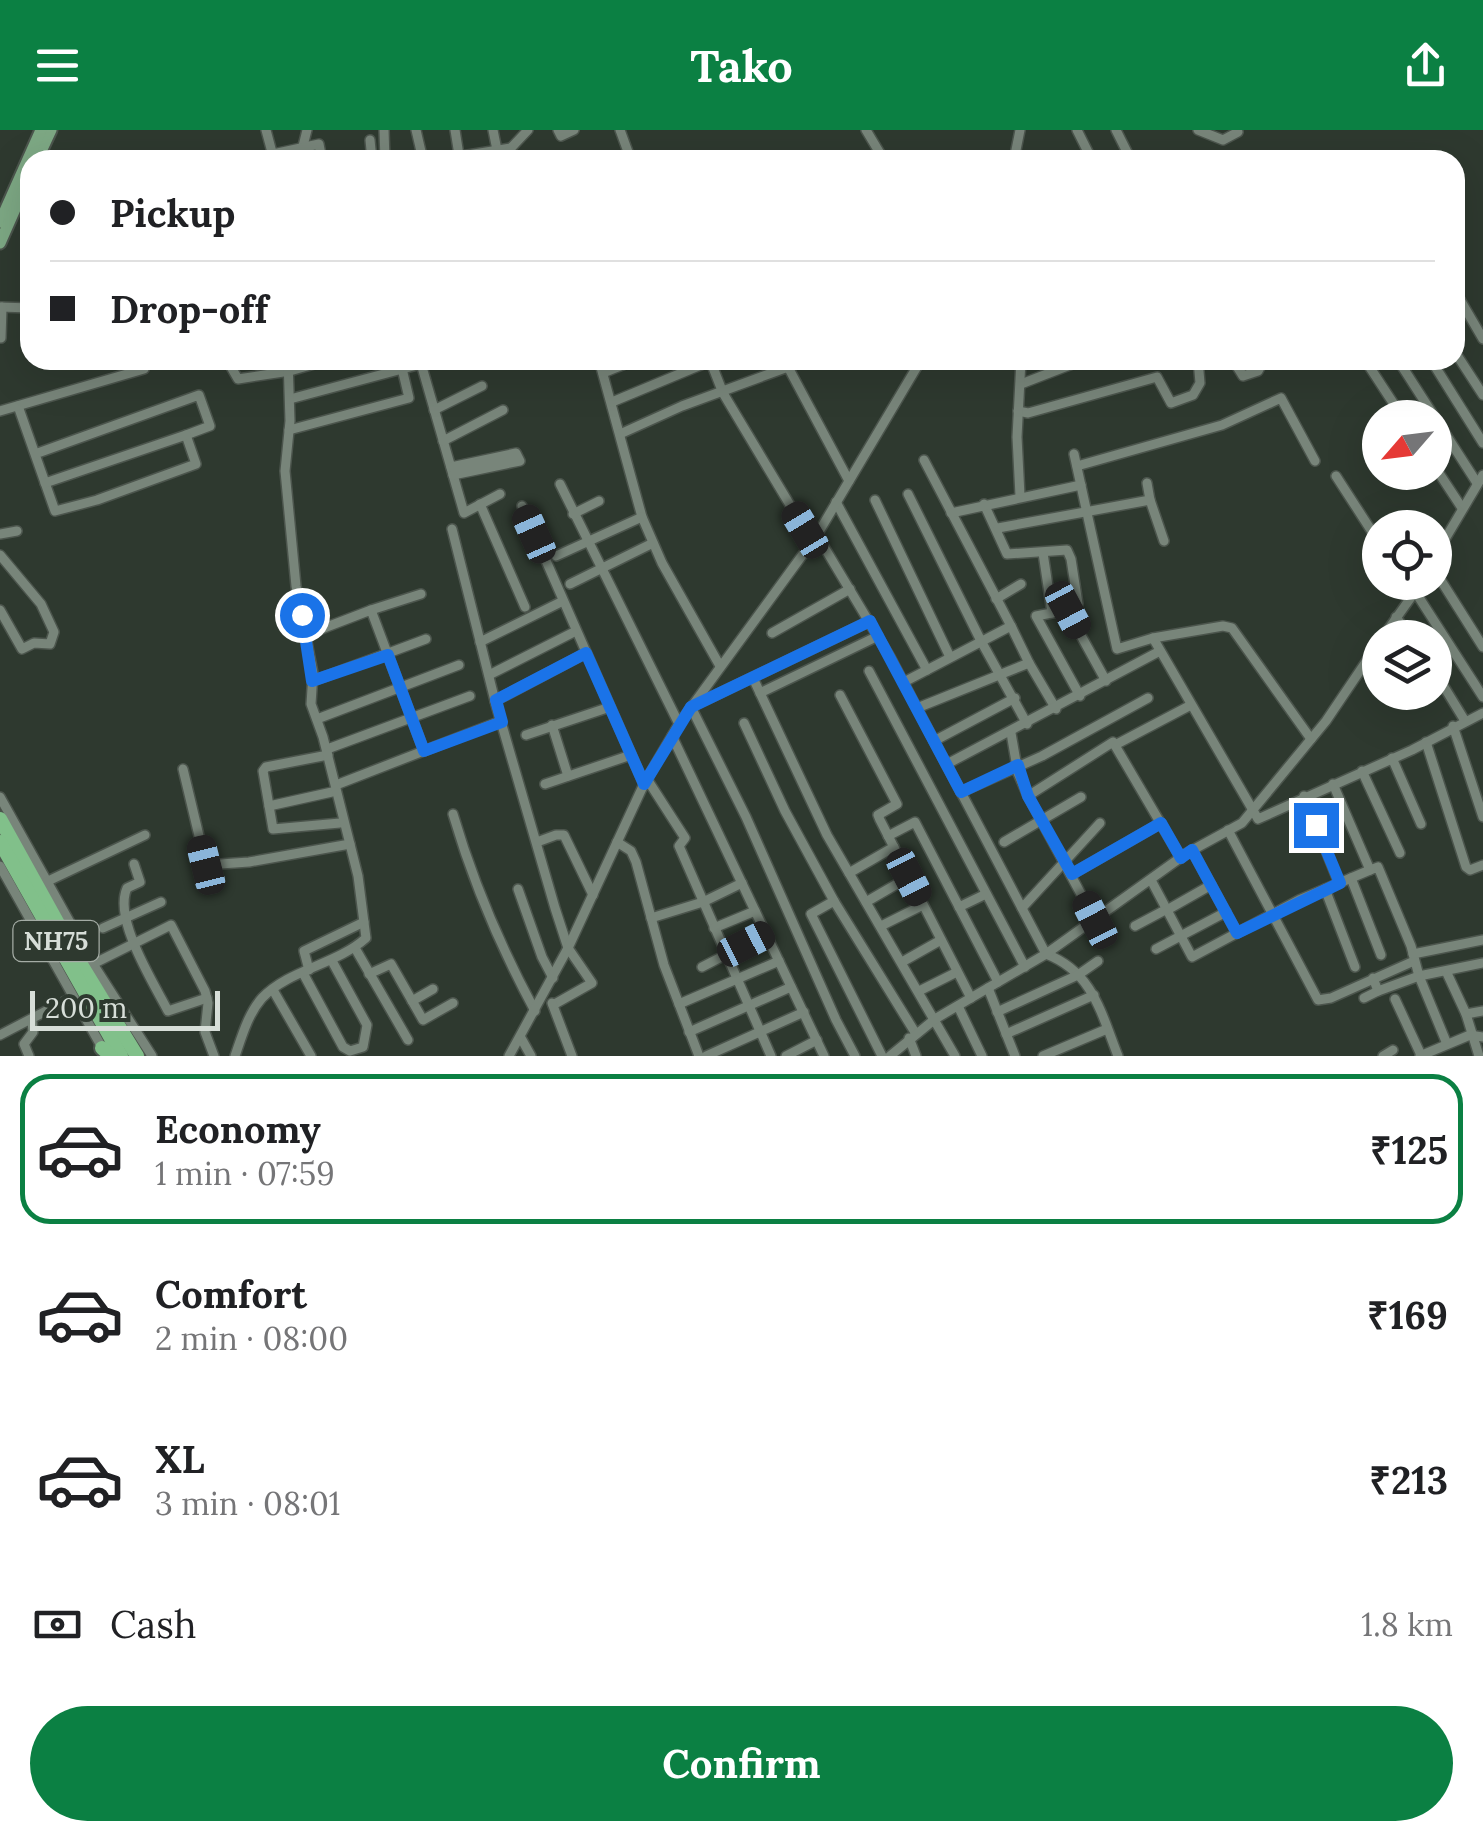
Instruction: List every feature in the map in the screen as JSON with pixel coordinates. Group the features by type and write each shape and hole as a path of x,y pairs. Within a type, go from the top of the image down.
{"highway":[{"name":"NH75","path":"0,819 137,1056"},
{"name":"NH75","path":"0,842 121,1056"}],"main road":[{"path":"0,243 20,184"}],"street":[{"path":"303,146 306,130"},
{"path":"493,130 497,150 511,148 528,130"},
{"path":"558,130 561,136 574,130"},
{"path":"1198,130 1223,140 1238,132"},
{"path":"370,140 371,150"},
{"path":"292,150 319,144 320,150"},
{"path":"1,307 1,338"},
{"path":"1465,308 1483,339"},
{"path":"1465,367 1483,395"},
{"path":"0,411 141,370"},
{"path":"233,370 238,379 273,370"},
{"path":"235,1056 249,1018 261,999 366,938 329,752 311,704 312,681 296,586 286,471 289,370"},
{"path":"290,399 382,370"},
{"path":"289,430 409,398 402,370"},
{"path":"422,370 464,512 500,494"},
{"path":"602,370 642,518 692,622 720,666"},
{"path":"603,373 610,370"},
{"path":"612,402 687,370"},
{"path":"715,370 723,393 805,530 817,536 870,621 1046,954 1064,961 1094,995 1118,1056"},
{"path":"620,434 682,406 783,370"},
{"path":"789,370 849,481"},
{"path":"509,1056 568,948 645,782 678,724 817,536 915,370"},
{"path":"1020,496 1018,411 1022,370"},
{"path":"1021,384 1057,370"},
{"path":"1018,411 1028,413 1156,377 1170,403 1194,395 1200,383 1199,370"},
{"path":"1372,370 1391,400"},
{"path":"1404,370 1424,400"},
{"path":"1437,370 1483,443"},
{"path":"434,410 482,386"},
{"path":"35,454 199,395 210,426 45,483"},
{"path":"1077,466 1222,425 1280,398 1315,461"},
{"path":"18,406 55,511 196,464 186,434"},
{"path":"443,442 503,410"},
{"path":"1452,421 1463,414"},
{"path":"1452,441 1480,479 1452,526"},
{"path":"516,453 520,461 452,471 516,453"},
{"path":"1074,454 1116,649 1153,638 1223,626 1232,628 1311,740"},
{"path":"924,460 1056,708"},
{"path":"1336,476 1362,516"},
{"path":"1147,483 1164,541"},
{"path":"560,484 678,724"},
{"path":"951,513 1081,485"},
{"path":"1450,490 1462,508"},
{"path":"908,494 981,641 1028,724"},
{"path":"876,500 950,658"},
{"path":"998,528 1150,500"},
{"path":"574,514 599,501"},
{"path":"836,502 927,670"},
{"path":"480,504 526,607"},
{"path":"984,504 1007,554 1067,550 1072,558 1078,604"},
{"path":"522,506 631,756 685,838 679,846 771,1056"},
{"path":"556,556 642,518"},
{"path":"452,529 489,676 568,948 592,983 553,1004"},
{"path":"0,534 17,532"},
{"path":"570,584 653,543"},
{"path":"1044,553 1052,613"},
{"path":"0,555 41,604 54,632 53,640 47,646 34,644 22,649 0,610"},
{"path":"996,599 1021,584"},
{"path":"772,633 850,589"},
{"path":"311,633 420,594"},
{"path":"1452,598 1483,647"},
{"path":"1394,620 1406,600"},
{"path":"1424,600 1483,697"},
{"path":"480,642 564,602"},
{"path":"370,610 424,751"},
{"path":"1080,696 1031,618 1068,610 1106,681"},
{"path":"691,707 870,621"},
{"path":"904,682 1010,626"},
{"path":"489,676 576,631"},
{"path":"760,693 878,636"},
{"path":"1153,638 1258,819"},
{"path":"312,681 426,640"},
{"path":"947,764 1002,734 1012,733 1160,651"},
{"path":"496,700 586,653"},
{"path":"917,708 1029,663"},
{"path":"316,719 458,665"},
{"path":"1242,823 1311,740 1362,666"},
{"path":"869,671 1024,967"},
{"path":"752,678 827,836 955,1056"},
{"path":"840,694 897,804 878,815 970,998"},
{"path":"340,823 272,829 263,771 266,766 329,752 470,696"},
{"path":"934,741 1015,698"},
{"path":"961,792 1148,698"},
{"path":"1452,700 1465,721"},
{"path":"1115,746 1191,705"},
{"path":"526,735 610,707"},
{"path":"691,707 855,1056"},
{"path":"811,914 886,1056 935,1018 1046,954 1192,850 1242,823 1483,714"},
{"path":"269,806 334,788 502,722"},
{"path":"744,723 792,824 912,1036 916,1056"},
{"path":"552,725 568,776"},
{"path":"1454,726 1483,814"},
{"path":"1012,733 1028,796 1095,920"},
{"path":"672,736 824,1056"},
{"path":"1028,796 1112,742 1181,858"},
{"path":"1426,742 1466,867 1470,870 1483,865"},
{"path":"546,784 631,756"},
{"path":"1392,758 1421,824"},
{"path":"183,770 206,865 249,862 350,844"},
{"path":"1362,771 1400,852"},
{"path":"1333,784 1370,870"},
{"path":"1304,796 1340,883"},
{"path":"0,797 93,964 152,1056"},
{"path":"1004,842 1081,797"},
{"path":"453,814 471,873 514,973 535,1011"},
{"path":"888,836 915,822 998,982"},
{"path":"1022,908 1100,823"},
{"path":"1072,874 1161,823"},
{"path":"1228,830 1318,1000 1331,998 1413,957 1483,940"},
{"path":"46,882 145,835"},
{"path":"537,842 564,835 593,896"},
{"path":"617,842 631,851 636,862 678,1004 702,1056 804,1012"},
{"path":"850,873 894,847"},
{"path":"1192,850 1237,933"},
{"path":"134,864 140,882 124,893 127,917 133,942 168,1011 207,998"},
{"path":"0,866 107,1053"},
{"path":"1151,880 1192,957 1324,889 1378,868 1447,1044"},
{"path":"866,902 909,877"},
{"path":"1351,878 1380,955"},
{"path":"651,918 703,902 742,883"},
{"path":"1135,926 1211,885"},
{"path":"518,889 552,978"},
{"path":"1324,889 1355,967"},
{"path":"959,907 986,894"},
{"path":"793,924 834,900"},
{"path":"103,928 160,902"},
{"path":"881,926 923,904"},
{"path":"714,928 755,910"},
{"path":"1156,949 1226,912"},
{"path":"332,960 367,1024 362,1046 350,1051 343,1046 306,972 304,951 364,922"},
{"path":"93,964 171,925 207,998 206,1032 214,1056"},
{"path":"702,967 766,934"},
{"path":"902,962 941,940"},
{"path":"354,948 408,1040"},
{"path":"678,1004 780,961"},
{"path":"997,1012 1078,975 1098,961"},
{"path":"1364,998 1418,976 1483,963"},
{"path":"369,974 391,964 423,1020 453,1003"},
{"path":"1446,971 1466,1014 1479,1056"},
{"path":"919,991 957,972"},
{"path":"1372,978 1378,992"},
{"path":"689,1032 792,986"},
{"path":"988,988 1015,1056"},
{"path":"412,1001 433,989"},
{"path":"273,990 311,1056"},
{"path":"546,990 572,1056"},
{"path":"1006,1034 1094,995"},
{"path":"0,1035 73,997"},
{"path":"1395,999 1421,1056 1470,1035 1483,1037"},
{"path":"958,1006 982,1056"},
{"path":"1466,1014 1483,1011"},
{"path":"28,1056 24,1044 32,1032 32,1020"},
{"path":"1048,1056 1108,1029"},
{"path":"520,1038 532,1056"},
{"path":"786,1056 817,1040"}],"route":[{"path":"302,615 312,681 388,655 424,751 502,722 496,700 586,653 644,784 691,707 870,621 961,792 1018,765 1028,796 1072,874 1161,823 1181,858 1192,850 1237,933 1340,883 1316,825"}]}
